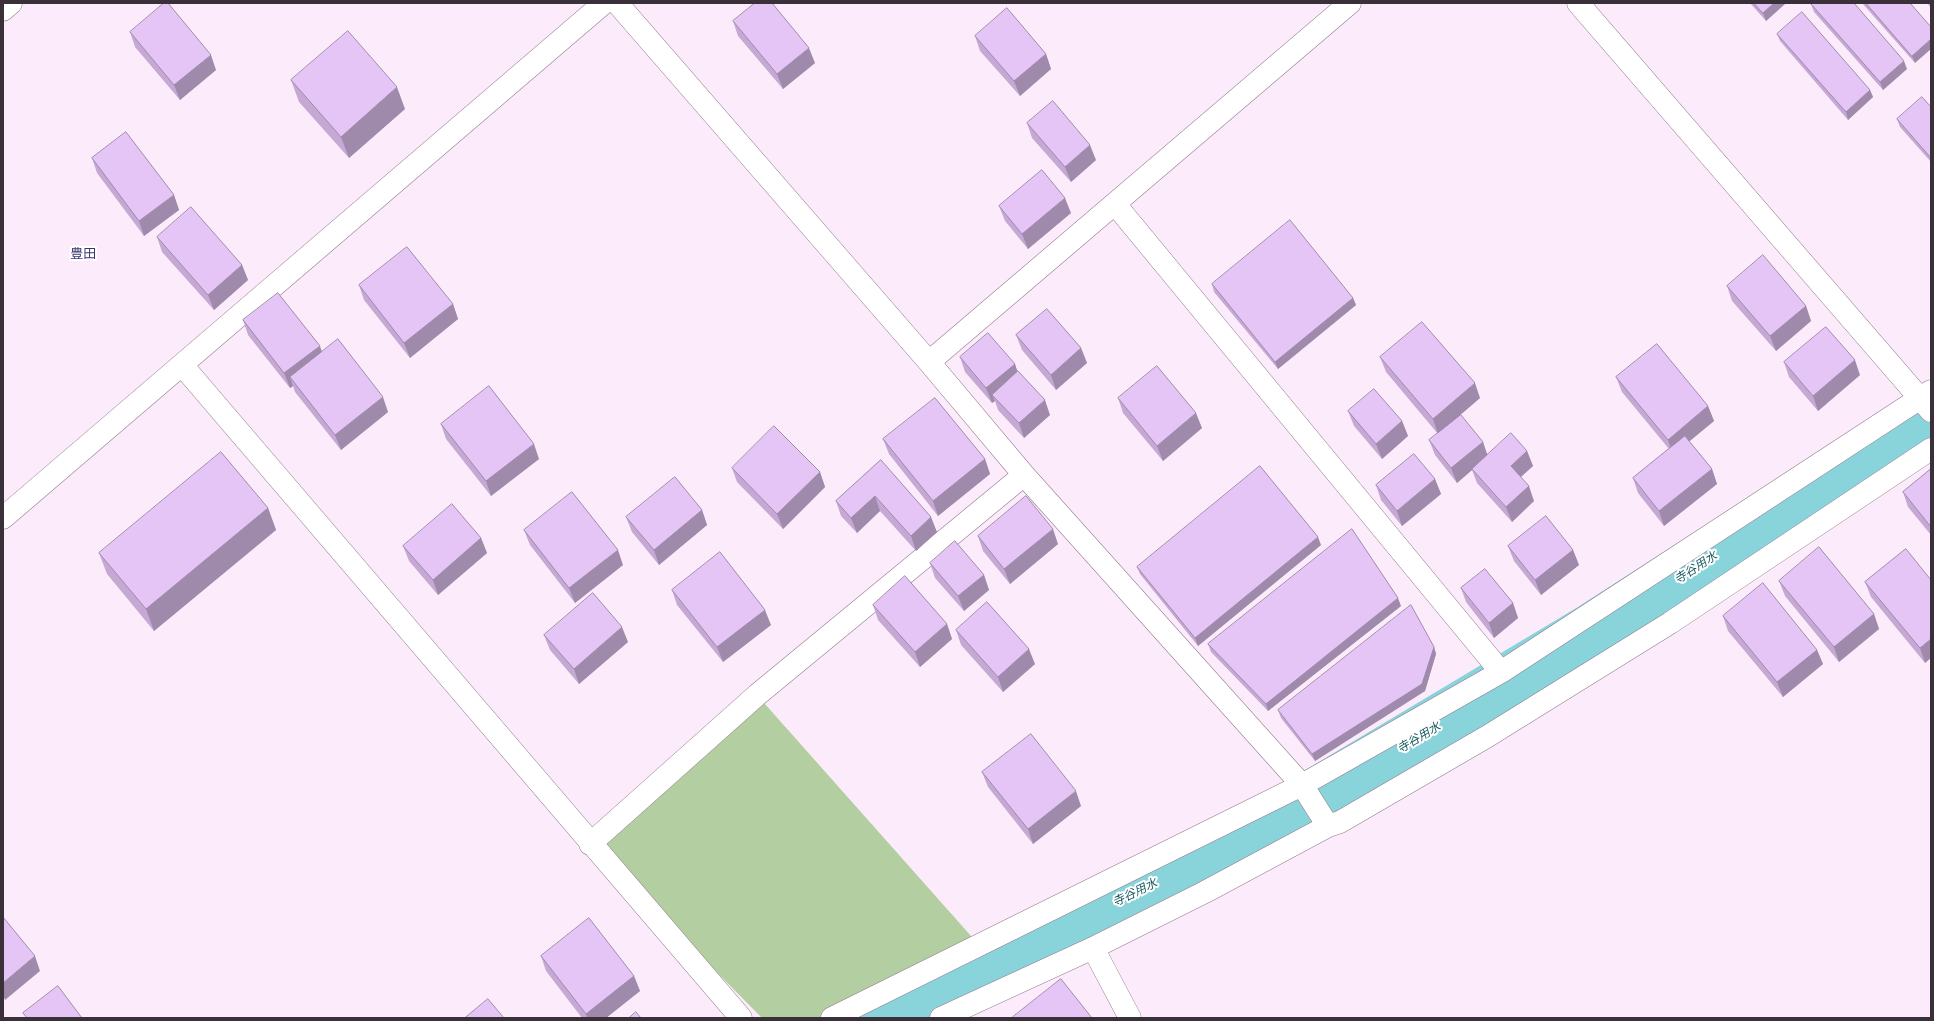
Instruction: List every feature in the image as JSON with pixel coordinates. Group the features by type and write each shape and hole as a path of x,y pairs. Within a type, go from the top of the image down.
{"street":[{"path":"3,10 11,3"},
{"path":"3,518 604,3"},
{"path":"617,3 929,362 1024,476 1304,789 1325,821"},
{"path":"929,362 1350,3"},
{"path":"832,1018 1304,789 1501,672 1926,400 1578,3"},
{"path":"1115,204 1501,672"},
{"path":"182,365 590,844 741,1018"},
{"path":"941,1018 1093,948 1205,892 1325,821 1340,822 1488,736 1670,623 1931,449"},
{"path":"590,844 757,695 1024,476"},
{"path":"1093,948 1130,1018"}],"green space":[{"path":"1931,391 1931,448 1344,820 942,1018 762,1018 590,844 757,695 979,945 1302,785"}],"building":[{"path":"164,3 168,3 211,55 174,85 130,32"},
{"path":"755,3 772,3 809,48 777,74 733,21"},
{"path":"1754,3 1774,3 1763,13"},
{"path":"1854,3 1904,61 1880,82 1811,4"},
{"path":"1866,3 1910,3 1931,27 1931,39 1912,56"},
{"path":"1007,8 1046,54 1014,81 975,36"},
{"path":"1802,12 1870,90 1846,112 1777,34"},
{"path":"348,31 397,87 341,137 291,80"},
{"path":"1922,97 1931,107 1931,158 1897,119"},
{"path":"1053,101 1090,145 1065,167 1027,123"},
{"path":"126,132 174,195 139,221 92,158"},
{"path":"1042,170 1065,198 1022,234 999,206"},
{"path":"191,207 242,265 208,295 157,237"},
{"path":"1290,220 1353,298 1275,362 1212,284"},
{"path":"407,247 453,304 404,343 359,285"},
{"path":"1763,255 1806,306 1770,336 1727,286"},
{"path":"278,293 320,346 284,373 243,320"},
{"path":"1047,309 1081,348 1051,375 1016,335"},
{"path":"1422,322 1475,383 1433,419 1380,357"},
{"path":"1826,327 1855,360 1813,396 1784,362"},
{"path":"988,333 1015,364 986,388 960,357"},
{"path":"338,339 383,397 335,435 290,377"},
{"path":"1657,344 1708,406 1668,440 1616,377"},
{"path":"1157,366 1196,413 1157,446 1118,398"},
{"path":"1018,371 1045,400 1019,423 992,395"},
{"path":"489,386 534,444 486,481 441,424"},
{"path":"1374,389 1402,421 1376,444 1348,411"},
{"path":"935,398 985,459 933,501 883,439"},
{"path":"1461,415 1483,442 1451,468 1429,440"},
{"path":"774,426 820,472 777,514 732,468"},
{"path":"1511,433 1527,451 1511,466 1529,486 1506,507 1472,469"},
{"path":"1685,436 1712,469 1659,511 1633,478"},
{"path":"221,452 268,508 146,609 99,553"},
{"path":"1414,454 1435,479 1397,511 1376,485"},
{"path":"881,460 931,517 911,536 875,496 851,518 836,501"},
{"path":"1260,466 1318,537 1195,638 1137,567"},
{"path":"1931,469 1931,527 1903,492"},
{"path":"675,477 702,510 654,550 626,517"},
{"path":"572,492 618,550 569,588 524,530"},
{"path":"1026,496 1053,529 1004,569 978,536"},
{"path":"452,504 481,538 433,580 403,546"},
{"path":"1546,516 1573,550 1535,580 1508,546"},
{"path":"1352,529 1398,598 1266,704 1208,644"},
{"path":"955,541 984,575 958,596 930,563"},
{"path":"1819,547 1874,614 1834,647 1779,581"},
{"path":"1906,549 1931,580 1931,639 1920,648 1865,582"},
{"path":"720,552 765,610 717,647 672,590"},
{"path":"1485,569 1513,603 1489,623 1461,588"},
{"path":"905,576 947,624 915,652 873,605"},
{"path":"1763,583 1817,650 1777,682 1723,616"},
{"path":"593,593 622,627 574,669 544,635"},
{"path":"987,602 1029,649 998,677 956,630"},
{"path":"1411,605 1434,647 1422,684 1312,754 1278,710"},
{"path":"1031,734 1076,791 1028,829 982,772"},
{"path":"3,917 35,956 3,983"},
{"path":"589,918 634,976 586,1014 541,956"},
{"path":"1061,979 1092,1018 1013,1017"},
{"path":"58,986 82,1018 27,1018 23,1013"},
{"path":"488,999 504,1018 465,1018"},
{"path":"636,1012 641,1018 629,1018"}],"waterway":[{"name":"寺谷用水","path":"885,1018 1277,823 1593,634 1931,417"}],"district":[{"name":"豊田","path":"83,254"}]}
